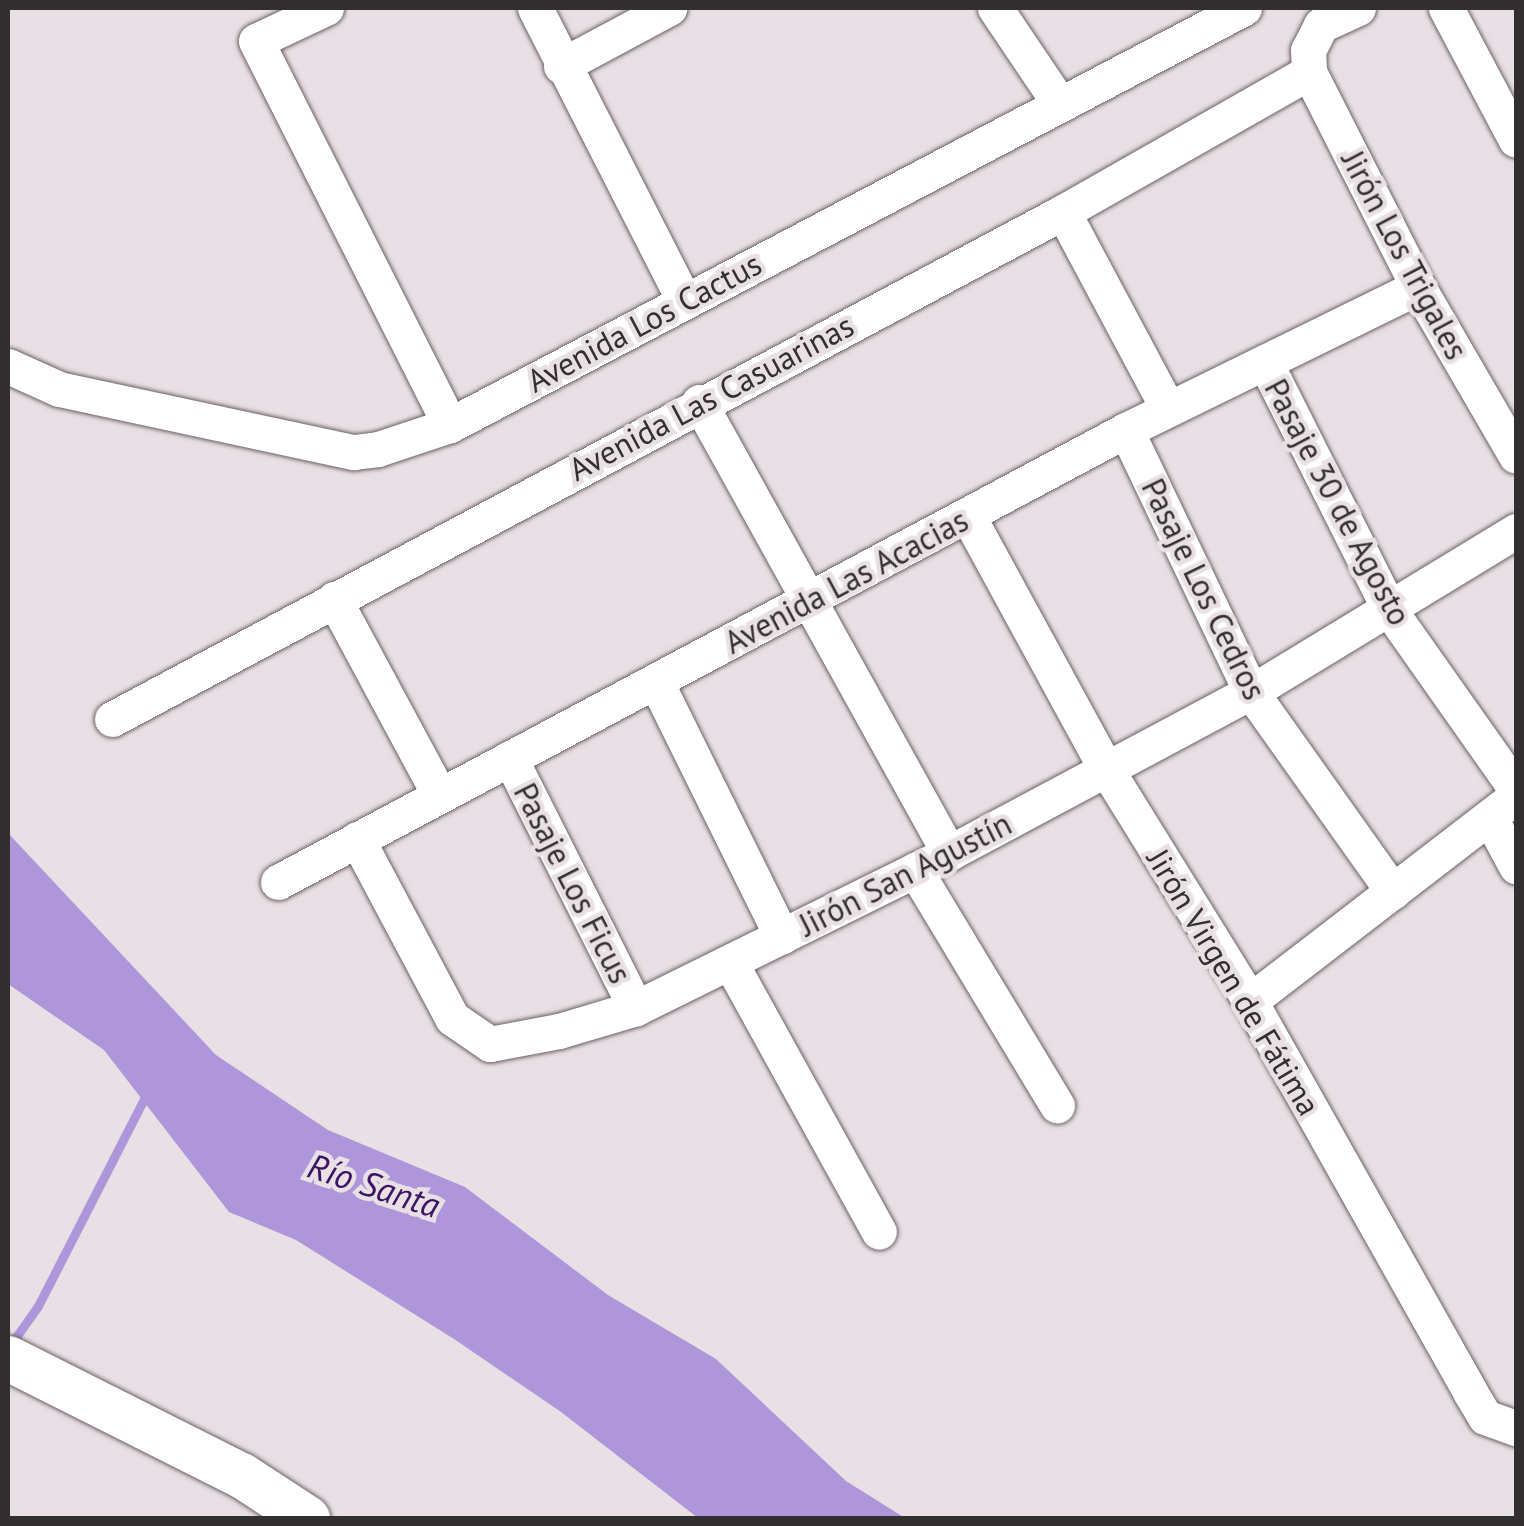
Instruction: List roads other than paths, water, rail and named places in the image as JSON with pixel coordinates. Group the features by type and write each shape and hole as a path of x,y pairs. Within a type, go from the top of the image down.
{"main road":[{"path":"14,1362 173,1438 307,1518"}],"street":[{"path":"326,8 256,42 450,425"},
{"path":"535,8 561,66 684,300"},
{"path":"561,66 670,8"},
{"path":"995,8 1059,103"},
{"name":"Avenida Los Cactus","path":"8,366 59,389 354,452 450,425 1244,8"},
{"name":"Avenida Las Casuarinas","path":"112,720 698,402 1063,212 1309,61 1321,25 1358,8"},
{"path":"1446,8 1516,140"},
{"name":"Jirón Los Trigales","path":"1309,61 1418,287 1516,456"},
{"path":"1063,212 1168,409"},
{"name":"Avenida Las Acacias","path":"278,882 808,603 1126,430 1418,287"},
{"name":"Pasaje 30 de Agosto","path":"1264,362 1392,612 1508,801 1516,866"},
{"path":"698,402 949,853"},
{"name":"Pasaje Los Cedros","path":"1126,430 1252,692 1393,892"},
{"name":"Jirón Virgen de Fátima","path":"968,516 1105,767 1250,1001 1485,1417 1516,1428"},
{"name":"Jirón San Agustín","path":"357,839 440,1000 468,1034 490,1044 636,1008 916,870 1252,692 1392,612 1516,531"},
{"path":"334,599 439,794"},
{"path":"656,682 782,937"},
{"name":"Pasaje Los Ficus","path":"510,758 636,1008"},
{"path":"1250,1001 1508,801"},
{"path":"916,870 1057,1106"},
{"path":"730,962 879,1232"}],"water":[{"name":"Río Santa","path":"8,833 216,1055 328,1130 465,1187 608,1295 716,1359 846,1481 905,1518 698,1518 561,1412 454,1339 296,1240 229,1212 104,1050 8,984"}],"waterway":[{"path":"9,1347 38,1306 147,1093"}]}
